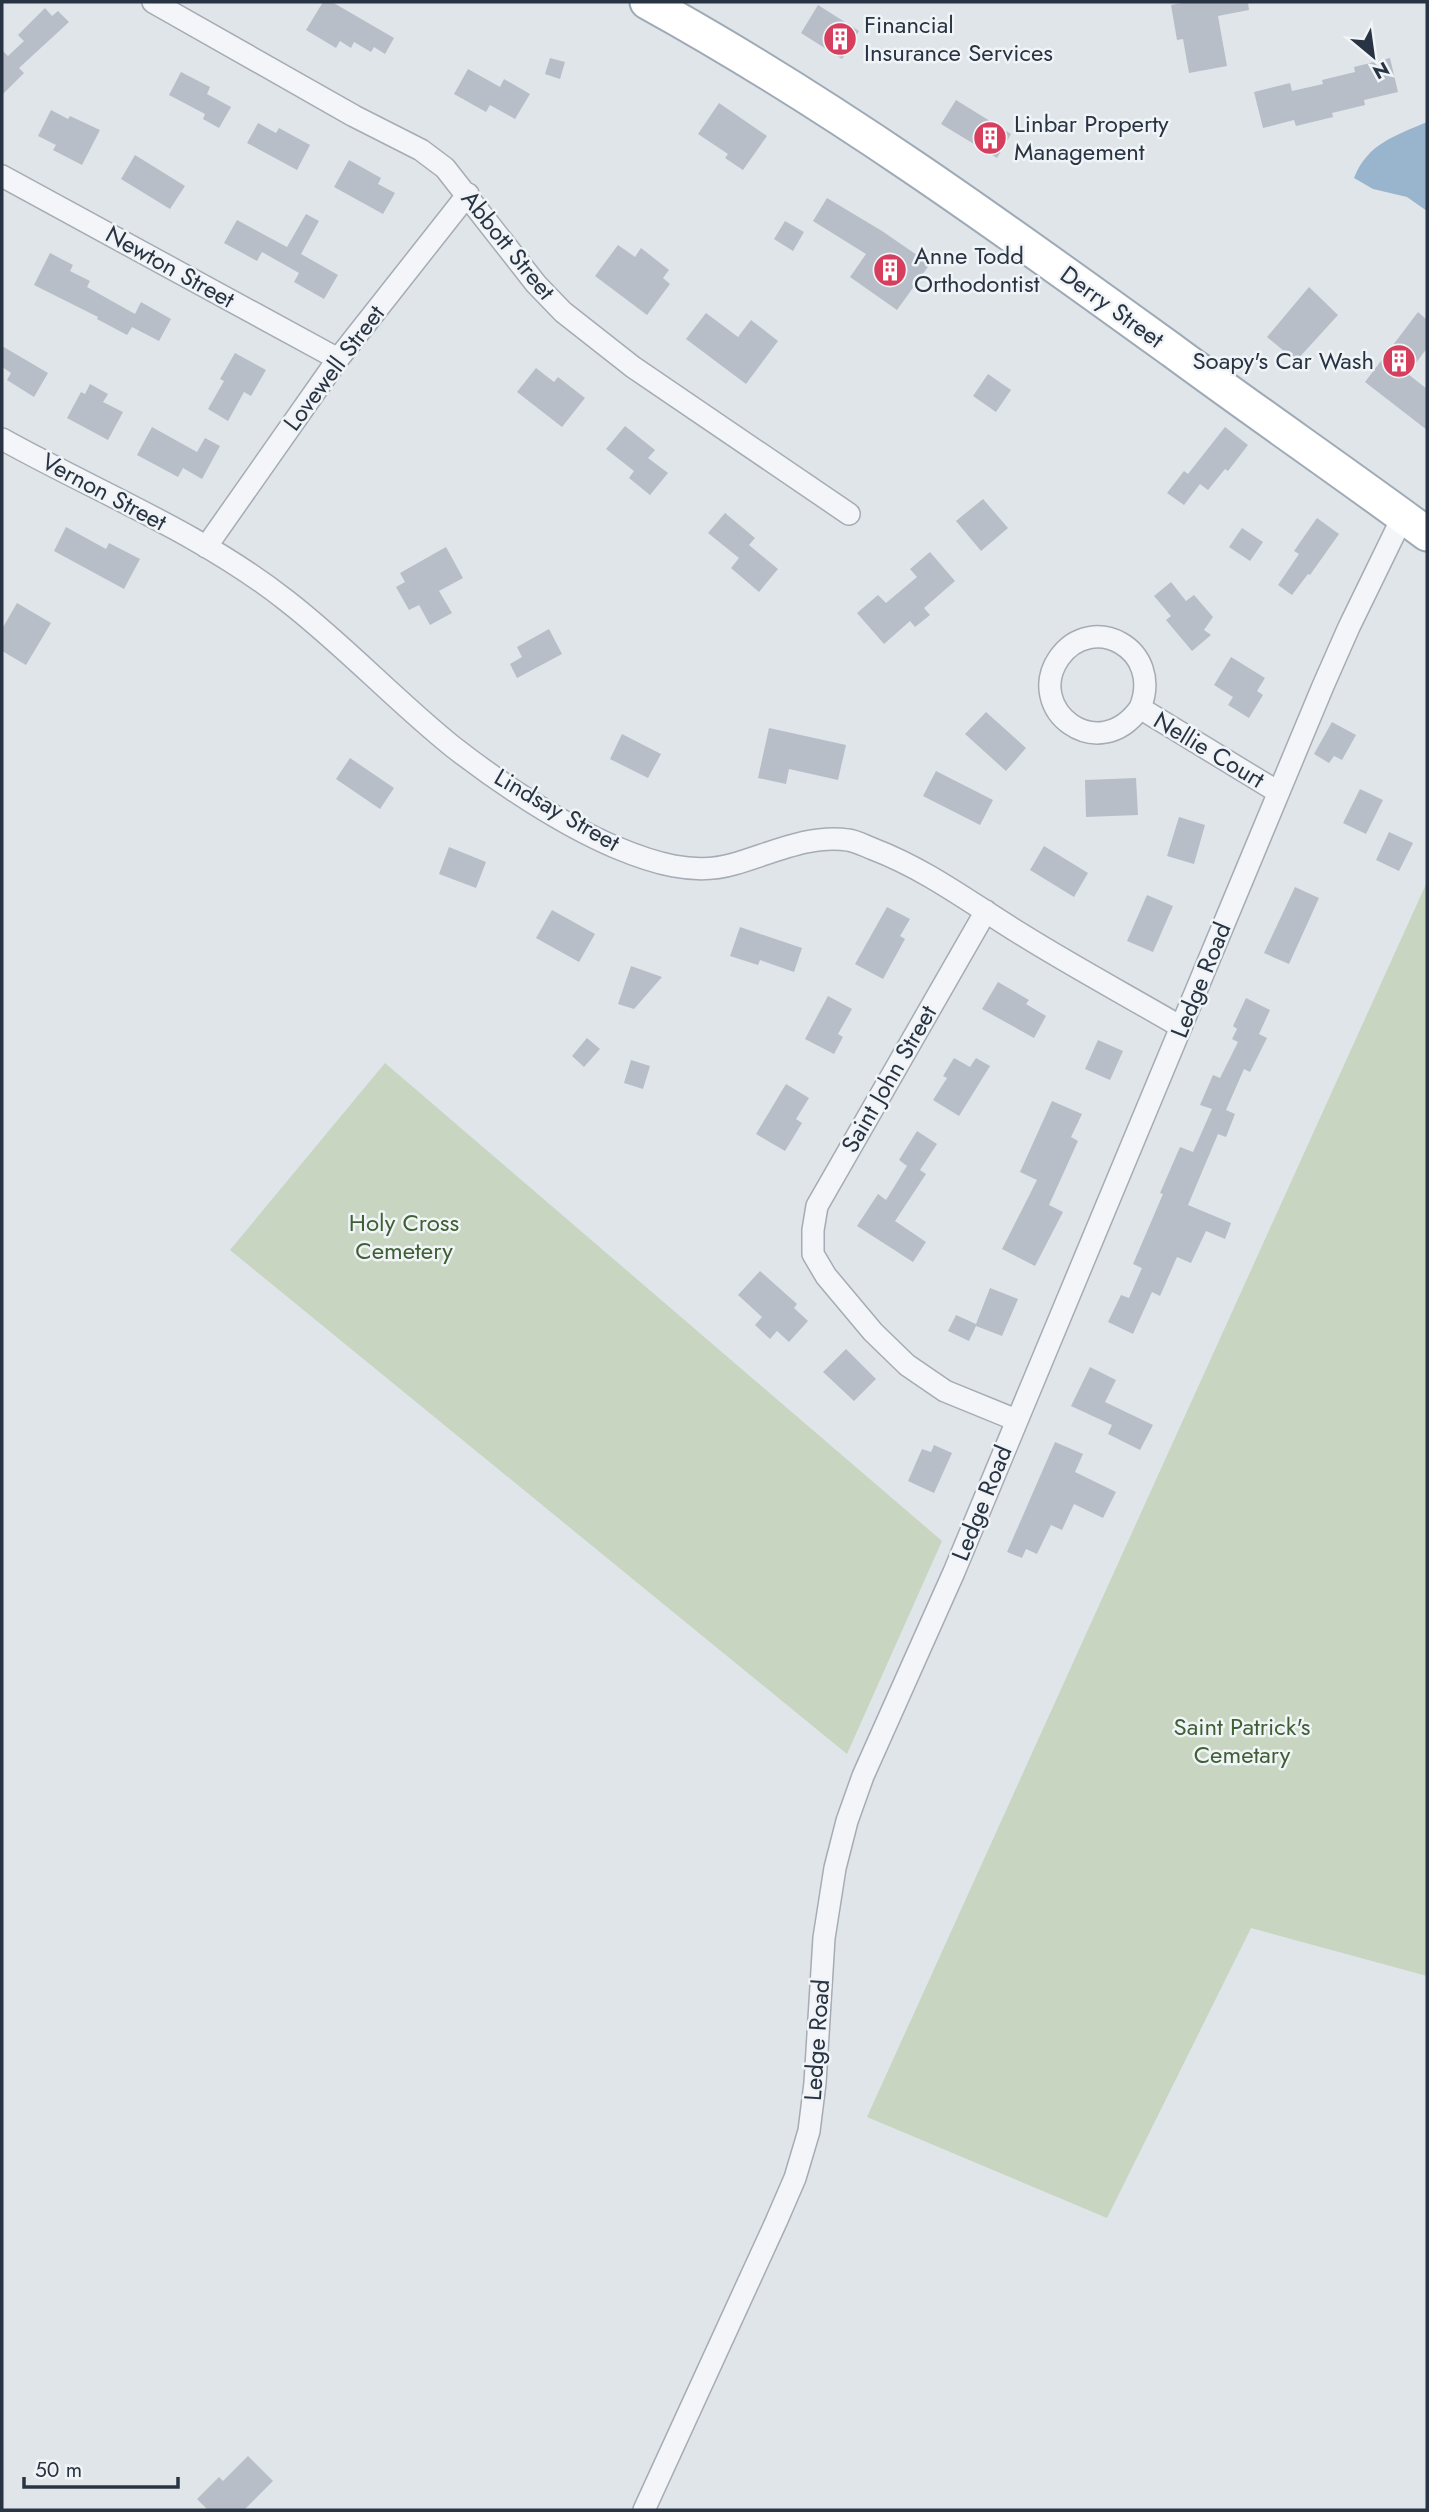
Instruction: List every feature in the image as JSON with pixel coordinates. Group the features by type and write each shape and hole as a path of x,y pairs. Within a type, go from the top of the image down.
{"main road":[{"name":"Derry Street","path":"648,2 874,139 1046,259 1415,525"}],"street":[{"name":"Abbott Street","path":"153,2 354,116 421,150 445,168 468,194 536,284 563,312 633,367 849,514"},
{"name":"Newton Street","path":"2,176 338,359"},
{"name":"Lovewell Street","path":"206,547 338,359 468,194"},
{"name":"Vernon Street","path":"2,439 94,485 206,547"},
{"name":"Ledge Road","path":"644,2510 795,2178 809,2131 815,2083 824,1938 835,1868 847,1821 863,1776 954,1572 1349,627 1415,525"},
{"name":"Lindsay Street","path":"206,547 286,600 452,746 572,825 615,847 683,869 708,869 825,839 849,840 894,857 936,878 986,911 1181,1027"},
{"name":"Nellie Court","path":"1090,638 1113,640 1124,645 1133,652 1145,673 1145,697 1140,708 1126,725 1116,730 1094,733 1073,726 1057,711 1051,690 1051,679 1059,657 1078,642 1090,638"},
{"name":"Nellie Court","path":"1140,708 1278,792"},
{"name":"Saint John Street","path":"986,911 817,1206 813,1254 826,1276 865,1323 907,1365 946,1391 1016,1420"}],"green space":[{"name":"Saint Patrick's Cemetary","path":"1427,882 1427,1976 1251,1928 1107,2218 867,2117"},
{"name":"Holy Cross Cemetery","path":"385,1063 942,1541 847,1754 230,1250"}],"water":[{"path":"1427,122 1427,211 1407,197 1373,189 1354,178 1367,156 1384,142"}],"building":[{"path":"323,2 332,2 394,38 385,54 374,47 371,52 354,42 351,48 340,41 336,48 306,30"},
{"path":"1188,2 1248,2 1249,10 1218,16 1227,66 1189,73 1183,39 1177,40 1171,5"},
{"path":"818,5 859,31 842,59 801,33"},
{"path":"45,8 52,16 58,11 69,22 19,68 24,73 2,95 2,50 8,56 24,41 18,35"},
{"path":"550,58 565,62 560,79 545,74"},
{"path":"1390,58 1398,92 1364,100 1365,105 1332,113 1333,117 1296,126 1294,120 1263,128 1254,92 1290,83 1292,91 1323,84 1322,80 1355,72 1354,67"},
{"path":"468,69 500,87 504,79 530,94 515,119 490,105 486,112 454,94"},
{"path":"181,72 210,87 207,94 231,107 219,128 203,119 205,114 169,95"},
{"path":"956,100 1011,134 997,158 941,124"},
{"path":"719,103 767,136 743,170 725,158 728,154 698,134"},
{"path":"51,110 100,130 82,165 53,150 56,145 38,136"},
{"path":"258,123 276,133 279,128 310,145 297,170 247,143"},
{"path":"135,155 185,186 170,209 121,179"},
{"path":"349,160 381,178 378,184 395,193 383,214 334,187"},
{"name":"Anne Todd Orthodontist","path":"827,198 930,264 897,310 850,277 866,254 813,221"},
{"path":"306,214 319,221 301,254 338,275 324,299 294,282 299,273 262,252 257,261 224,243 237,220 287,247"},
{"path":"785,221 804,232 793,251 774,239"},
{"path":"618,245 635,257 641,248 669,270 663,278 670,284 647,315 595,276"},
{"path":"50,253 73,265 70,271 90,281 87,287 135,314 141,302 171,319 159,341 132,327 127,335 97,319 98,317 34,285"},
{"path":"1309,287 1338,315 1296,361 1267,337"},
{"name":"Soapy's Car Wash","path":"1418,312 1427,320 1427,348 1408,374 1427,389 1427,430 1365,382"},
{"path":"706,313 738,337 751,320 778,341 746,384 686,339"},
{"path":"2,346 48,373 34,397 7,380 11,373 2,367"},
{"path":"235,353 266,370 251,396 244,392 228,421 208,409 224,381 220,379"},
{"path":"536,368 554,382 558,377 585,398 562,427 517,392"},
{"path":"988,374 1011,390 996,412 973,396"},
{"path":"90,384 108,394 103,402 123,412 108,440 67,418 81,392 85,394"},
{"path":"625,426 655,450 648,458 668,473 650,495 629,478 634,471 606,449"},
{"path":"152,427 197,452 205,438 220,446 202,479 183,468 178,477 137,455"},
{"path":"1225,427 1248,445 1228,471 1225,469 1208,490 1200,484 1184,505 1167,493 1184,471 1188,474"},
{"path":"983,499 1008,528 981,551 956,521"},
{"path":"725,513 755,538 749,545 778,569 759,592 731,568 739,558 708,533"},
{"path":"1317,518 1339,534 1292,595 1278,585 1299,554 1294,551"},
{"path":"66,527 106,549 109,543 140,559 124,589 54,551"},
{"path":"1242,528 1263,542 1250,561 1229,547"},
{"path":"446,547 463,578 439,591 452,613 430,625 419,605 409,610 396,587 405,582 400,573"},
{"path":"930,552 955,581 924,608 930,615 915,627 910,621 884,644 857,613 878,595 886,603 917,577 910,569"},
{"path":"1171,582 1186,601 1194,595 1213,617 1204,630 1211,635 1192,651 1166,620 1171,616 1154,596"},
{"path":"17,603 51,623 26,665 2,651 2,629"},
{"path":"549,629 562,654 517,678 510,664 522,657 517,647"},
{"path":"1231,657 1265,678 1257,691 1263,695 1249,718 1228,705 1233,697 1214,685"},
{"path":"986,712 1026,748 1006,771 965,734"},
{"path":"1332,722 1356,735 1342,760 1334,756 1329,763 1314,754"},
{"path":"769,728 846,745 838,780 789,769 786,784 758,778"},
{"path":"622,734 661,754 648,778 610,759"},
{"path":"350,758 394,788 380,809 336,779"},
{"path":"936,771 993,800 980,825 923,796"},
{"path":"1136,778 1138,815 1086,817 1085,780"},
{"path":"1360,789 1383,800 1366,834 1343,823"},
{"path":"1179,817 1205,825 1194,864 1167,856"},
{"path":"1389,832 1413,843 1399,871 1376,860"},
{"path":"1044,846 1088,873 1074,897 1030,870"},
{"path":"449,847 486,862 476,888 439,874"},
{"path":"1295,887 1319,898 1289,964 1264,953"},
{"path":"1147,895 1173,906 1153,952 1127,941"},
{"path":"887,907 910,919 900,936 905,939 883,979 855,964"},
{"path":"552,910 595,934 579,962 536,938"},
{"path":"740,927 802,948 794,972 760,960 758,965 730,956"},
{"path":"631,966 662,977 634,1009 618,1004"},
{"path":"998,982 1029,1000 1026,1004 1046,1016 1034,1038 982,1009"},
{"path":"828,996 852,1009 838,1034 843,1037 834,1054 805,1039"},
{"path":"1246,998 1270,1010 1259,1034 1267,1038 1250,1072 1244,1069 1226,1110 1235,1114 1226,1137 1218,1134 1188,1205 1231,1223 1225,1239 1206,1231 1191,1263 1177,1257 1160,1296 1152,1292 1133,1334 1108,1322 1121,1295 1129,1298 1142,1268 1133,1264 1180,1147 1193,1152 1212,1109 1200,1105 1213,1075 1220,1078 1238,1042 1232,1039 1237,1029 1233,1026"},
{"path":"587,1038 600,1049 584,1067 572,1056"},
{"path":"1098,1040 1123,1051 1110,1080 1085,1069"},
{"path":"954,1058 970,1067 976,1058 990,1066 959,1116 933,1100 947,1078 943,1076"},
{"path":"631,1060 650,1066 643,1089 624,1083"},
{"path":"786,1084 809,1098 796,1119 802,1123 785,1151 756,1134"},
{"path":"1052,1101 1082,1114 1071,1137 1078,1141 1049,1205 1063,1212 1035,1266 1002,1249 1037,1180 1020,1172"},
{"path":"917,1131 937,1144 920,1170 926,1174 895,1221 926,1242 913,1262 857,1226 878,1194 886,1200 907,1166 899,1160"},
{"path":"760,1271 797,1304 794,1308 808,1321 789,1342 777,1331 770,1339 755,1325 762,1317 738,1295"},
{"path":"990,1288 1018,1299 1002,1336 976,1326 969,1341 948,1331 956,1315 976,1324"},
{"path":"846,1349 876,1379 854,1401 823,1372"},
{"path":"1090,1367 1116,1380 1105,1402 1153,1425 1140,1450 1108,1434 1112,1425 1071,1406"},
{"path":"1055,1442 1083,1454 1075,1472 1116,1492 1103,1518 1074,1504 1062,1530 1051,1525 1037,1554 1026,1549 1022,1558 1007,1552"},
{"path":"934,1445 952,1453 934,1493 908,1481 922,1449 931,1452"},
{"path":"248,2456 273,2481 244,2510 208,2510 197,2499 219,2477 223,2481"}],"place":[{"name":"Financial Insurance Services","path":"840,39"},
{"name":"Linbar Property Management","path":"990,138"},
{"name":"Anne Todd Orthodontist","path":"890,270"},
{"name":"Soapy's Car Wash","path":"1399,361"}]}
